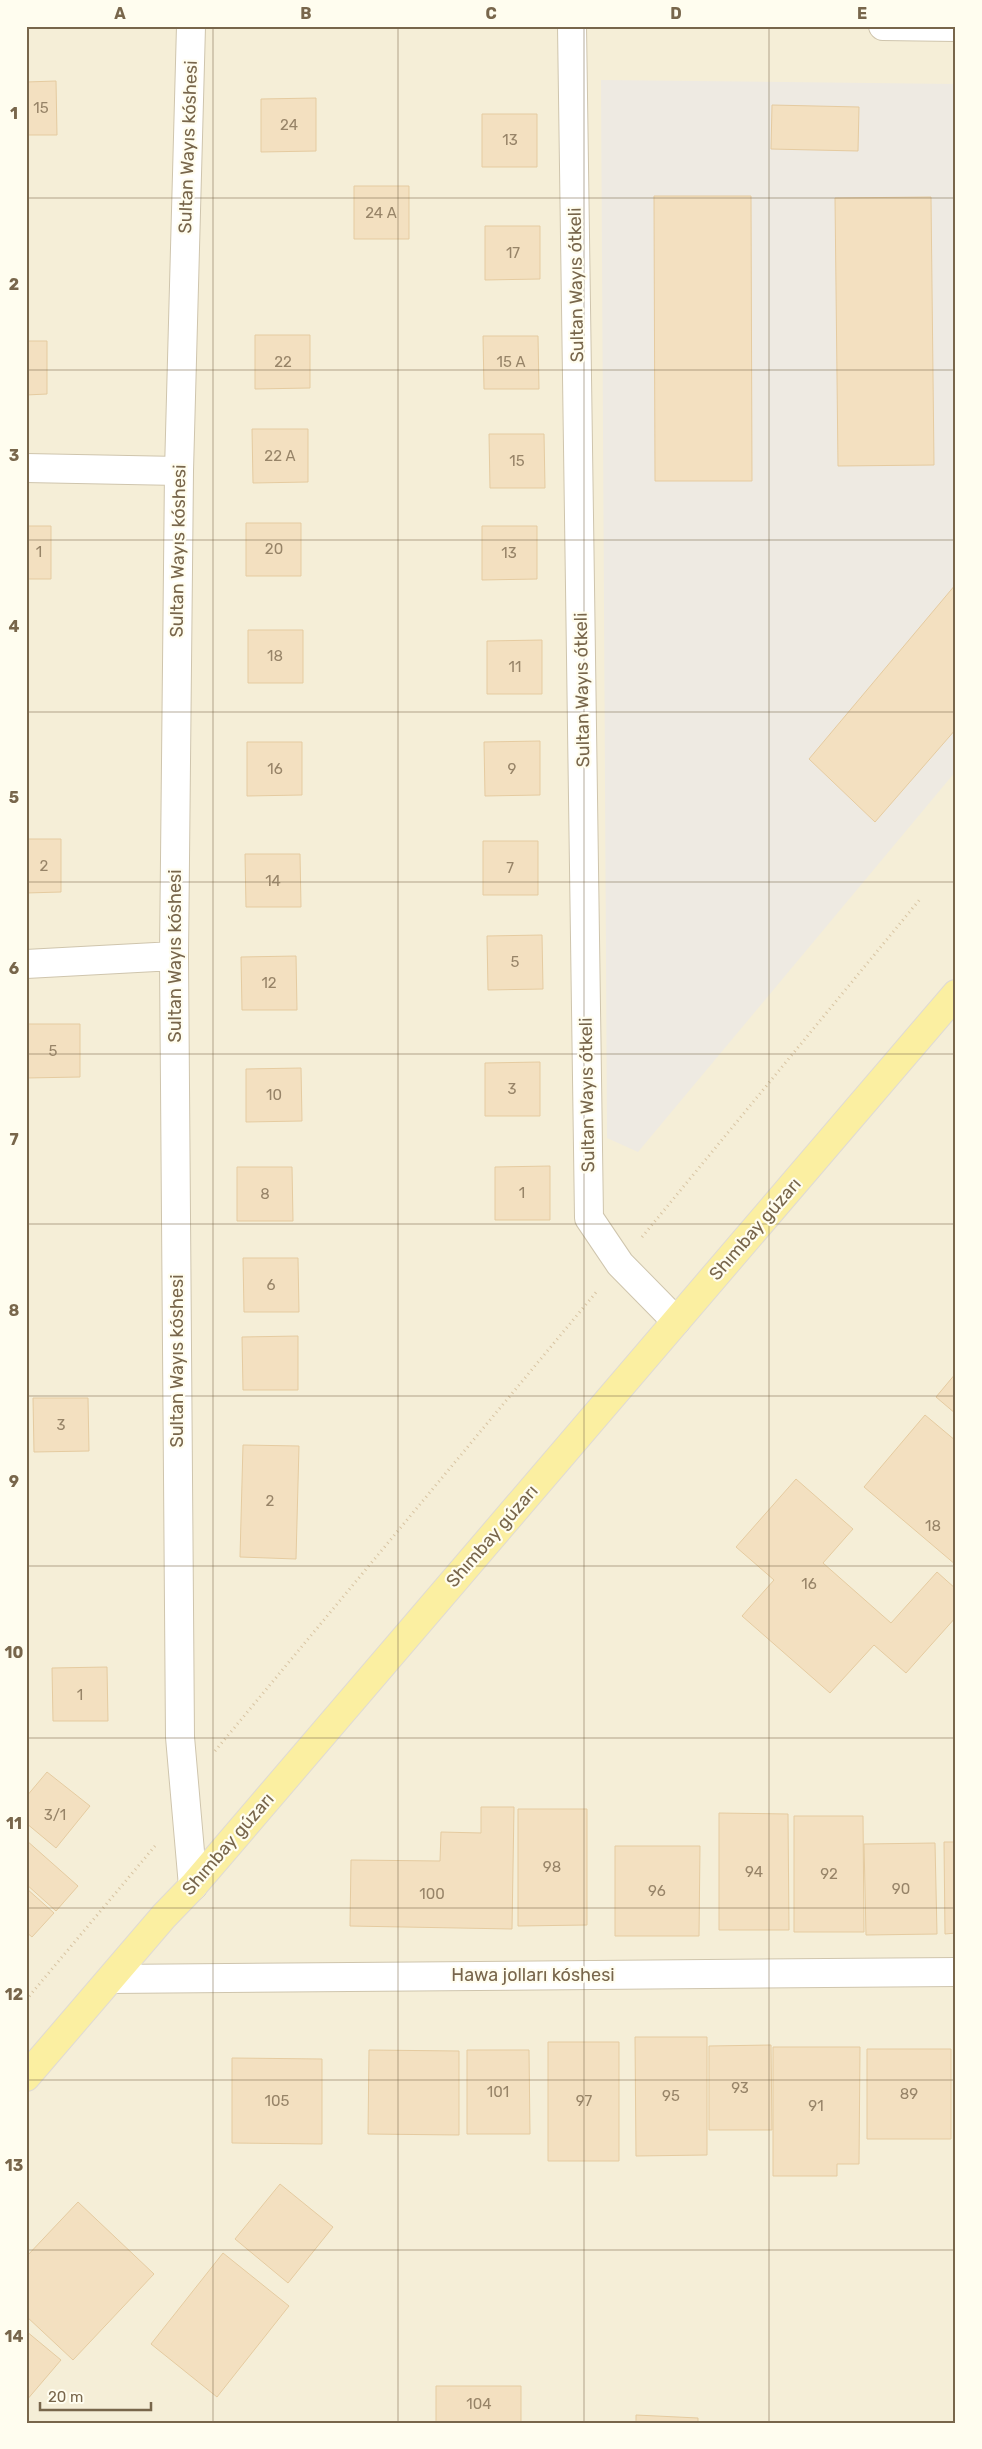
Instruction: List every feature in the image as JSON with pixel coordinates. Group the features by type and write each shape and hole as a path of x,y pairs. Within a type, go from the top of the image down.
{"main road":[{"name":"Shımbay gúzarı","path":"26,2077 192,1886 956,994"}],"street":[{"name":"Sultan Wayıs kóshesi","path":"191,26 179,470 174,956 180,1737 192,1886"},
{"name":"Sultan Wayıs ótkeli","path":"572,26 589,1218 620,1264 676,1321"},
{"path":"883,26 956,27"},
{"path":"26,468 179,470"},
{"path":"26,964 174,956"},
{"name":"Hawa jolları kóshesi","path":"111,1979 956,1972"}],"path":[{"path":"220,1745 921,898"},
{"path":"26,2000 155,1845"}],"shaded area":[{"path":"26,26 956,26 956,2423 26,2423"},
{"path":"601,80 956,84 956,771 638,1152 607,1138"}],"building":[{"path":"56,81 57,135 26,135 26,82"},
{"path":"316,98 316,151 261,152 261,99"},
{"path":"772,105 859,107 858,151 771,149"},
{"path":"482,114 537,114 537,167 482,167"},
{"path":"354,186 409,186 409,239 354,239"},
{"path":"654,196 751,196 752,481 655,481"},
{"path":"931,197 934,465 838,466 835,198"},
{"path":"485,226 540,226 540,279 485,280"},
{"path":"255,335 310,335 310,388 255,389"},
{"path":"483,336 538,336 539,389 484,389"},
{"path":"26,341 47,341 47,394 26,395"},
{"path":"252,429 308,429 308,482 253,483"},
{"path":"489,434 544,434 545,488 490,488"},
{"path":"246,523 301,523 301,576 246,576"},
{"path":"26,526 51,526 51,579 26,579"},
{"path":"482,526 537,526 537,579 482,580"},
{"path":"956,584 956,729 875,822 809,759"},
{"path":"248,630 303,630 303,683 248,683"},
{"path":"542,640 542,694 487,694 487,641"},
{"path":"540,741 540,795 485,796 484,742"},
{"path":"247,742 302,742 302,795 247,796"},
{"path":"26,839 61,839 61,892 26,893"},
{"path":"483,841 538,841 538,895 483,895"},
{"path":"245,854 300,854 301,907 246,907"},
{"path":"542,935 543,989 488,990 487,936"},
{"path":"296,956 297,1010 242,1010 241,957"},
{"path":"26,1024 80,1024 80,1077 26,1078"},
{"path":"540,1062 540,1116 485,1116 485,1063"},
{"path":"301,1068 302,1121 246,1122 246,1069"},
{"path":"550,1166 550,1220 495,1220 495,1167"},
{"path":"237,1167 292,1167 293,1221 237,1221"},
{"path":"243,1258 298,1258 299,1312 244,1312"},
{"path":"298,1336 298,1390 243,1390 242,1337"},
{"path":"956,1373 956,1414 936,1397"},
{"path":"33,1398 88,1398 89,1451 34,1452"},
{"path":"925,1415 956,1441 956,1565 864,1487"},
{"path":"243,1445 299,1446 296,1559 240,1557"},
{"path":"796,1479 853,1529 823,1563 891,1623 937,1572 956,1589 956,1617 906,1673 874,1645 830,1693 742,1616 774,1580 736,1547"},
{"path":"107,1667 108,1721 53,1721 52,1668"},
{"path":"47,1772 90,1806 56,1848 26,1823 26,1797"},
{"path":"481,1807 514,1807 512,1929 350,1926 351,1860 440,1861 441,1832 481,1833"},
{"path":"518,1809 587,1809 587,1925 518,1926"},
{"path":"719,1813 788,1814 789,1930 719,1930"},
{"path":"794,1816 863,1816 864,1932 794,1932"},
{"path":"26,1840 78,1886 56,1911 26,1884"},
{"path":"944,1842 956,1842 956,1933 945,1934"},
{"path":"935,1843 937,1934 866,1935 864,1844"},
{"path":"615,1846 700,1846 699,1936 615,1936"},
{"path":"26,1888 54,1913 32,1937 26,1932"},
{"path":"635,2037 707,2037 707,2155 636,2156"},
{"path":"548,2042 619,2042 619,2161 548,2161"},
{"path":"771,2045 772,2130 709,2130 709,2046"},
{"path":"773,2047 860,2047 859,2164 837,2164 837,2176 773,2176"},
{"path":"867,2049 951,2049 951,2139 867,2139"},
{"path":"369,2050 459,2051 459,2135 368,2134"},
{"path":"467,2050 529,2050 530,2134 467,2134"},
{"path":"232,2058 322,2059 322,2144 232,2143"},
{"path":"280,2184 333,2227 288,2283 235,2239"},
{"path":"78,2202 154,2274 73,2360 26,2316 26,2257"},
{"path":"223,2253 289,2306 217,2397 151,2344"},
{"path":"26,2331 61,2360 26,2401"},
{"path":"436,2386 521,2386 521,2423 436,2423"},
{"path":"636,2415 698,2418 698,2423 636,2423"}]}
